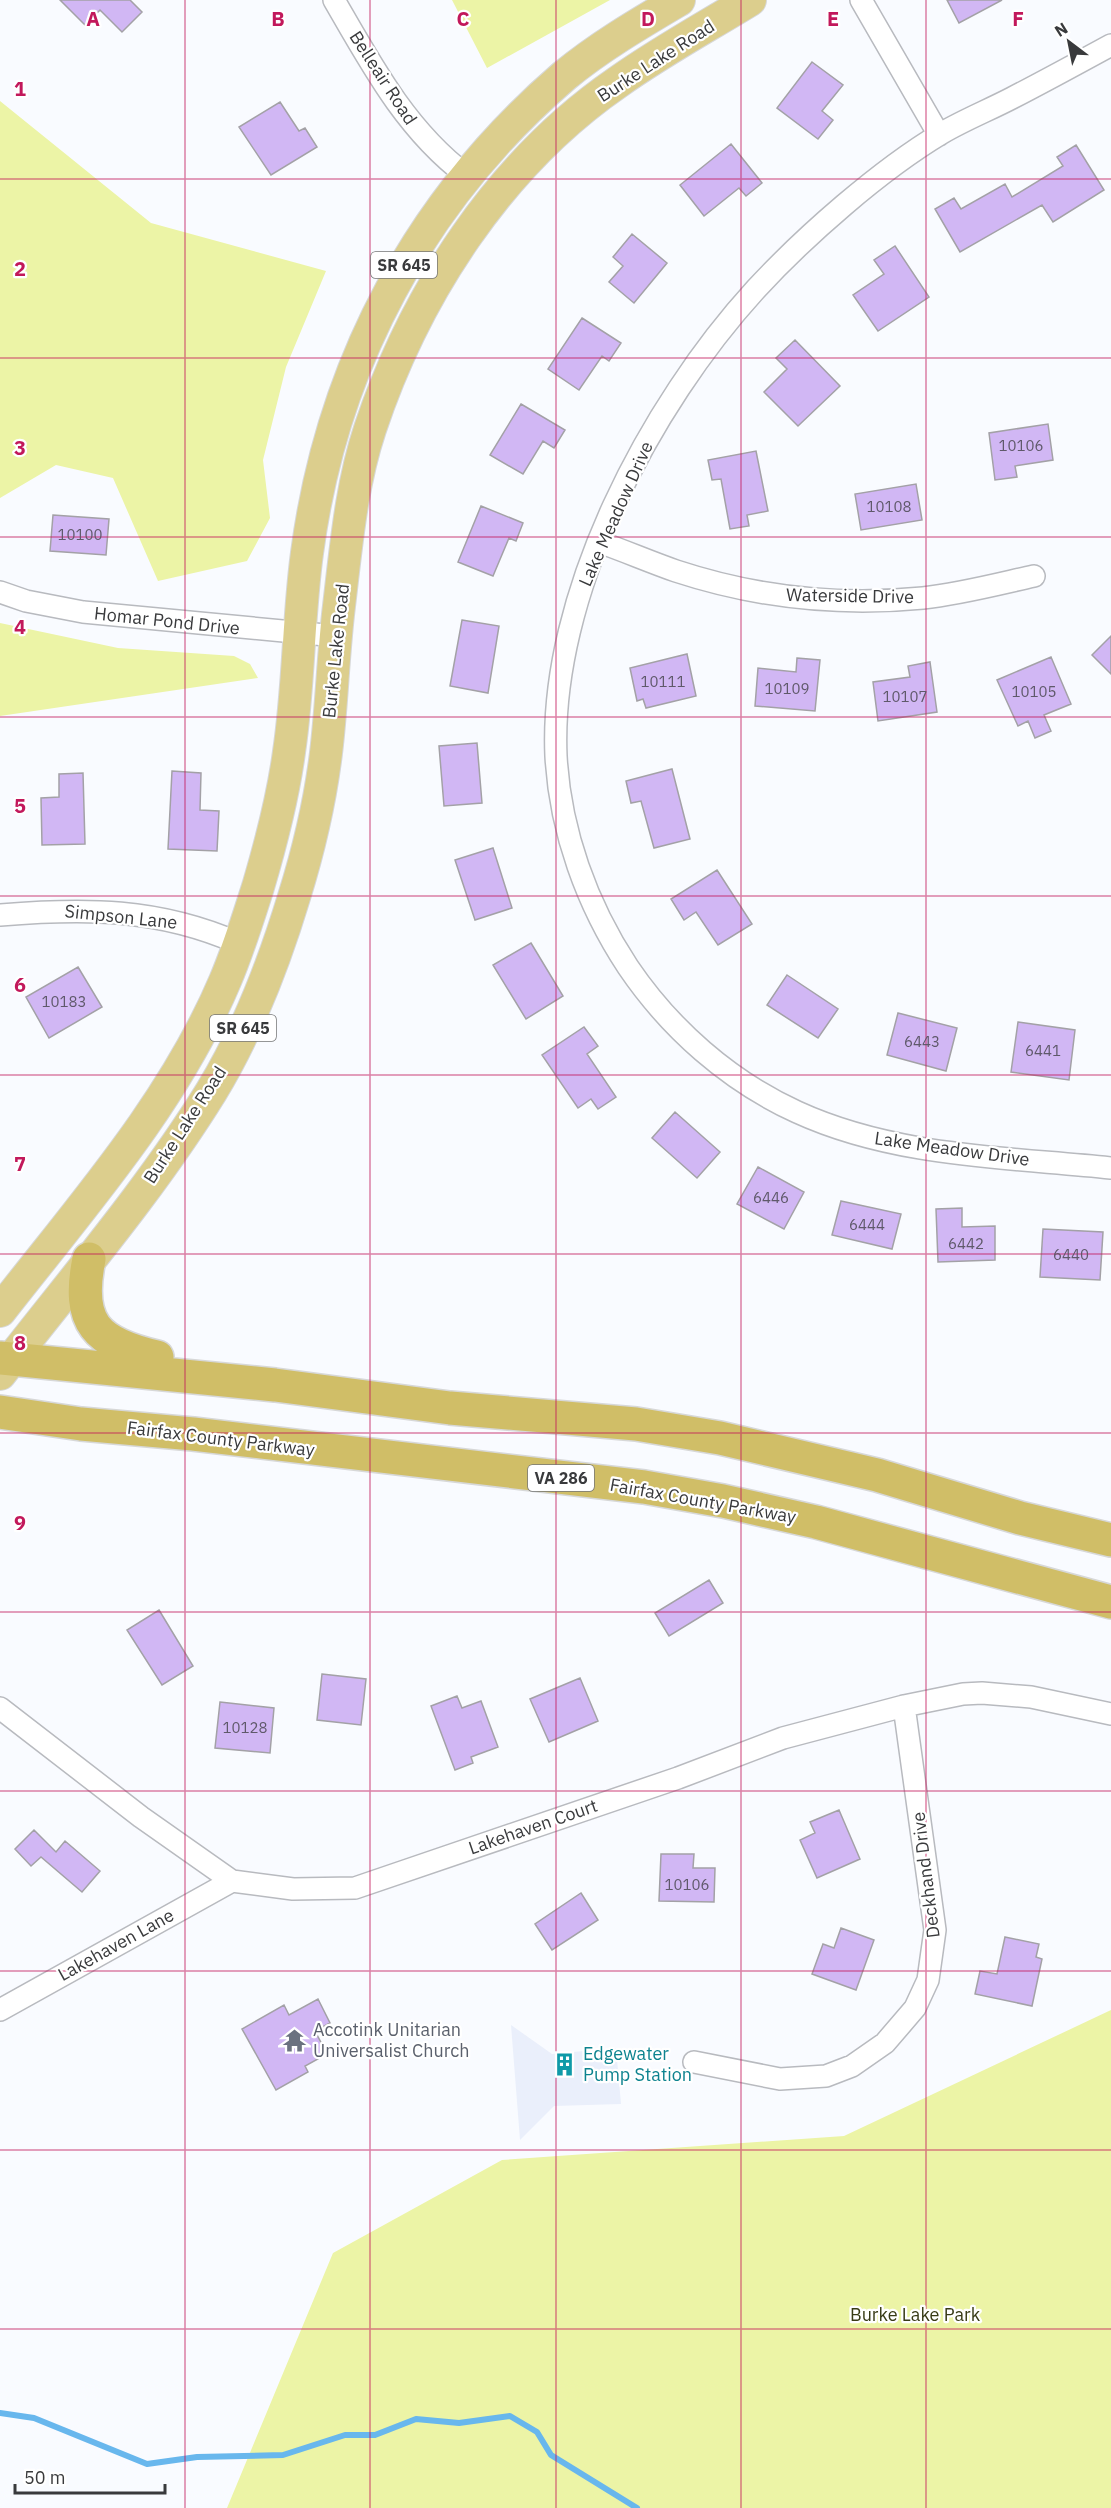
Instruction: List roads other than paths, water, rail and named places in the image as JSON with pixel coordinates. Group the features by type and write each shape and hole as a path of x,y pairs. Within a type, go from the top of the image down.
{"highway":[{"path":"89,1259 83,1289 88,1312 99,1333 117,1347 275,1385"},
{"path":"4,1363 275,1385 450,1408 636,1425 720,1438 877,1475 1020,1518 1111,1540"},
{"name":"Fairfax County Parkway","path":"0,1412 81,1424 193,1434 573,1479 723,1501 816,1522 1111,1602"}],"main road":[{"name":"Burke Lake Road","path":"0,1311 133,1140 184,1062 225,981 257,888 277,816 290,750 298,633 307,551 319,485 334,425 355,363 378,312 422,235 466,175 523,115 566,74 606,45 680,0"},
{"name":"Burke Lake Road","path":"4,1363 161,1167 213,1089 256,1001 293,900 314,833 326,752 336,636 355,491 369,432 411,326 469,232 531,157 564,125 616,83 750,0"}],"street":[{"name":"Belleair Road","path":"334,0 388,93 442,157 466,175"},
{"path":"861,0 939,135"},
{"name":"Lake Meadow Drive","path":"1111,45 939,135 906,156 832,217 779,266 721,330 692,369 655,426 627,479 599,542 580,597 559,686 556,757 559,789 568,832 587,891 619,953 660,1010 714,1061 754,1089 794,1111 836,1128 883,1142 1111,1168"},
{"name":"Waterside Drive","path":"599,542 676,571 726,585 818,600 922,598 1035,576"},
{"name":"Homar Pond Drive","path":"0,592 26,601 83,612 336,636"},
{"name":"Simpson Lane","path":"0,915 74,909 167,918 212,931 238,943"},
{"name":"Lakehaven Court","path":"0,1708 141,1817 232,1881 293,1889 355,1888 678,1778 783,1738 904,1706 963,1694 982,1693 1031,1697 1111,1714"},
{"name":"Deckhand Drive","path":"694,2062 780,2079 826,2076 852,2066 878,2048 915,2008 928,1980 935,1930 904,1706"},
{"name":"Lakehaven Lane","path":"0,2010 232,1881"}],"waterway":[{"path":"0,2413 34,2418 147,2464 197,2457 283,2455 345,2435 375,2435 416,2419 459,2423 510,2416 537,2432 551,2455 637,2508"}],"place":[{"name":"Accotink Unitarian Universalist Church","path":"295,2040"},
{"name":"Edgewater Pump Station","path":"565,2064"}],"park label":[{"name":"Burke Lake Park","path":"915,2315"}]}
